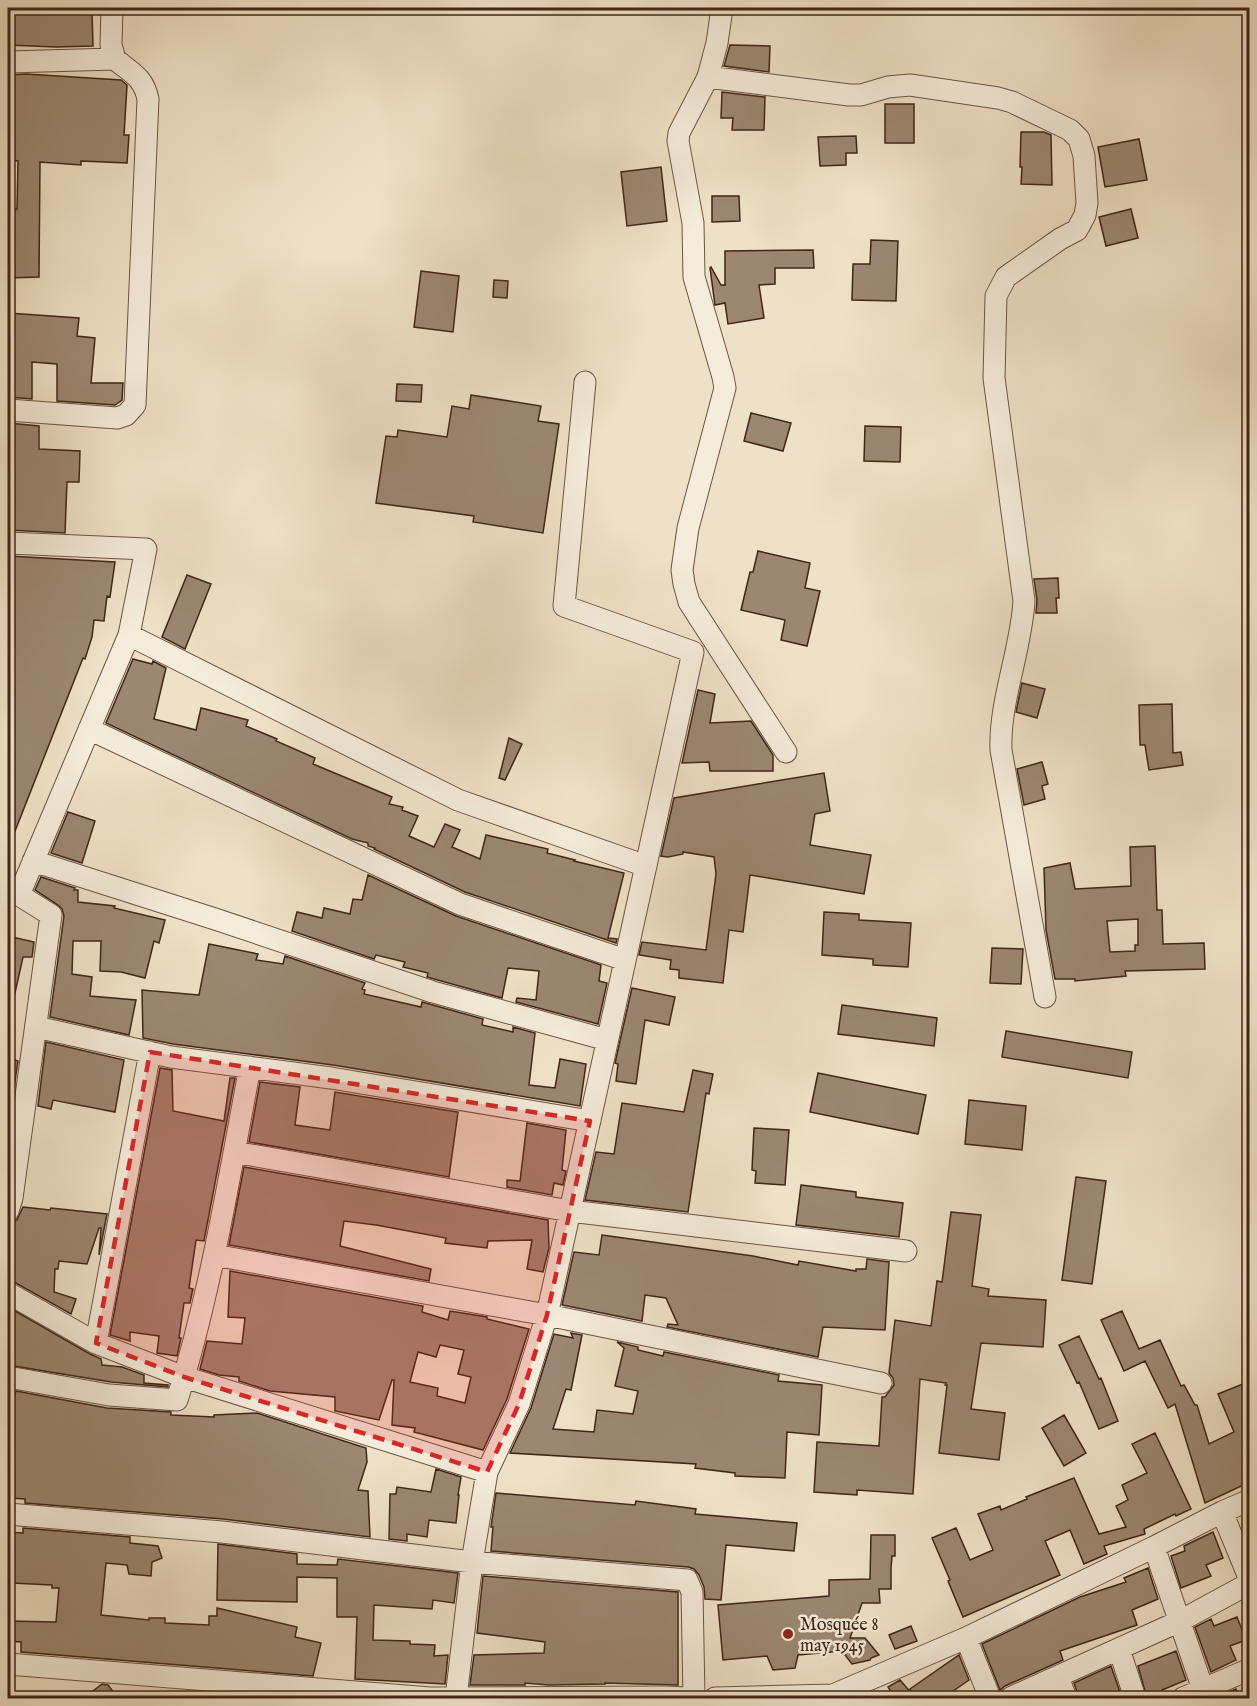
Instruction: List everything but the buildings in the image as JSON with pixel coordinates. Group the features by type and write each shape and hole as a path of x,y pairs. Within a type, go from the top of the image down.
{"street":[{"path":"112,8 111,45 115,59"},
{"path":"722,8 717,43 708,77 679,133 678,141 693,223 694,277 723,377 724,388 688,528 682,570 689,602 786,752"},
{"path":"8,62 115,59 137,75 146,87 148,99 133,410 117,418 8,410"},
{"path":"708,77 842,94 861,95 888,87 910,85 998,98 1012,102 1070,130 1079,140 1084,156 1087,202 1085,215 1077,230 1006,277 996,296 994,378 1024,601 1023,622 1000,731 1001,750 1045,997"},
{"path":"456,1698 472,1562 487,1472 519,1404 547,1315 693,652 564,606 585,382"},
{"path":"8,543 146,549 129,635 33,861 13,893 51,915 12,1198 8,1210"},
{"path":"129,635 458,800 646,866"},
{"path":"89,729 460,904 625,960"},
{"path":"33,861 434,992 607,1040"},
{"path":"36,1027 171,1057 342,1080 590,1121"},
{"path":"96,1343 150,1052"},
{"path":"8,1377 109,1395 177,1400 214,1255 250,1067"},
{"path":"234,1152 570,1210 906,1251"},
{"path":"214,1255 547,1315 881,1383"},
{"path":"8,1293 96,1343 184,1377 487,1472"},
{"path":"715,1698 829,1697 966,1638 1250,1500"},
{"path":"1011,1698 1180,1621 1250,1582 1222,1512"},
{"path":"8,1514 222,1532 472,1562 687,1580 692,1592 694,1698"},
{"path":"1155,1547 1205,1694"},
{"path":"966,1638 990,1698"},
{"path":"1119,1649 1135,1698"},
{"path":"8,1664 430,1698 686,1698"},
{"path":"1183,1698 1205,1694 1250,1669"},
{"path":"1058,1677 1066,1698"}],"highlighted area":[{"path":"150,1052 590,1121 547,1315 519,1404 487,1472 184,1377 96,1343"}],"place":[{"name":"Mosquée 8 may 1945","path":"788,1634"}]}
